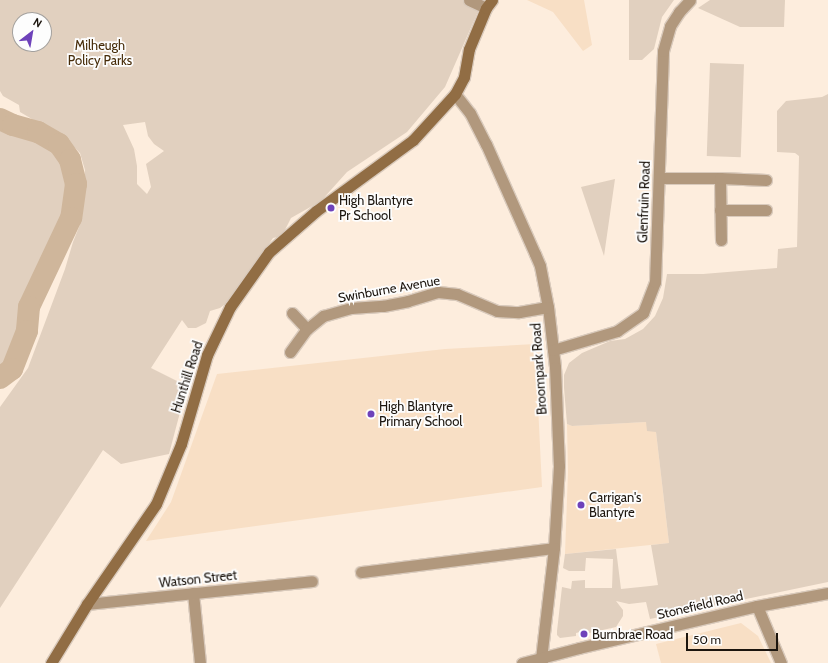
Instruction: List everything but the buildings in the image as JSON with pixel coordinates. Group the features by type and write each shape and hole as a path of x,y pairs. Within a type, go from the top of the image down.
{"main road":[{"name":"Hunthill Road","path":"51,663 87,604 156,504 181,444 208,355 230,307 269,252 316,211 413,140 455,94 464,77 469,49 489,4"}],"street":[{"path":"469,0 489,4"},
{"name":"Glenfruin Road","path":"553,350 617,331 643,313 655,282 663,51 670,26 679,12 690,0"},
{"name":"Broompark Road","path":"455,94 470,113 486,144 532,247 540,266 548,306 553,350 560,466 554,548 541,661"},
{"path":"659,178 766,180"},
{"path":"720,178 721,240"},
{"path":"720,210 766,210"},
{"name":"Swinburne Avenue","path":"290,352 307,329 323,316 351,308 383,306 408,301 438,292 457,294 497,311 519,312 548,306"},
{"path":"292,313 307,329"},
{"path":"361,572 554,548"},
{"name":"Watson Street","path":"87,604 312,581"},
{"name":"Stonefield Road","path":"522,663 541,661 579,648 757,606 828,592"},
{"path":"193,593 200,663"},
{"path":"757,606 781,663"}],"shaded area":[{"path":"527,0 584,0 592,45 583,51 553,12"},
{"name":"High Blantyre Primary School","path":"535,344 542,487 146,541 171,502 217,374 445,349"},
{"path":"646,422 656,432 669,543 565,554 568,472 567,424 572,426"},
{"path":"741,623 758,636 771,663 661,663 656,644"}],"green space":[{"name":"Milheugh Policy Parks","path":"0,0 483,0 445,87 407,132 347,172 321,201 291,218 282,236 273,238 232,299 220,308 210,311 206,323 196,328 188,328 182,320 151,368 187,386 169,454 121,464 103,450 0,608 0,407 28,368 65,269 81,222 85,170 80,153 66,139 20,112 19,105 3,96 0,91","holes":["145,122 148,136 154,144 164,151 146,164 151,187 147,194 137,184 137,166 134,149 123,125"]},
{"path":"629,0 674,0 662,17 654,49 642,60 629,60"},
{"path":"710,0 785,0 784,27 740,27 698,8"},
{"path":"710,63 744,64 741,157 707,156"},
{"path":"828,94 828,582 650,619 646,602 629,604 616,601 623,610 623,616 616,627 585,634 584,631 576,633 576,636 560,638 557,635 557,631 562,587 571,589 572,581 585,580 585,588 612,588 613,559 586,558 585,571 569,571 563,568 565,554 616,549 621,589 650,586 658,585 651,545 669,543 656,432 647,431 646,422 572,426 567,424 564,375 569,363 582,353 610,341 625,339 643,329 655,316 663,298 667,274 703,274 777,268 778,249 797,247 799,156 795,153 777,152 777,111 786,101 822,97"},
{"path":"0,119 13,125 38,132 59,144 70,160 76,184 71,218 29,307 27,331 12,369 0,378"},
{"path":"615,179 604,256 581,187"}],"waterway":[{"path":"0,119 13,125 38,132 59,144 70,160 76,184 71,218 29,307 27,331 12,369 0,378"}],"place":[{"name":"High Blantyre Pr School","path":"331,208"},
{"name":"High Blantyre Primary School","path":"371,414"},
{"name":"Carrigan's Blantyre","path":"581,505"},
{"name":"Burnbrae Road","path":"584,634"}]}
